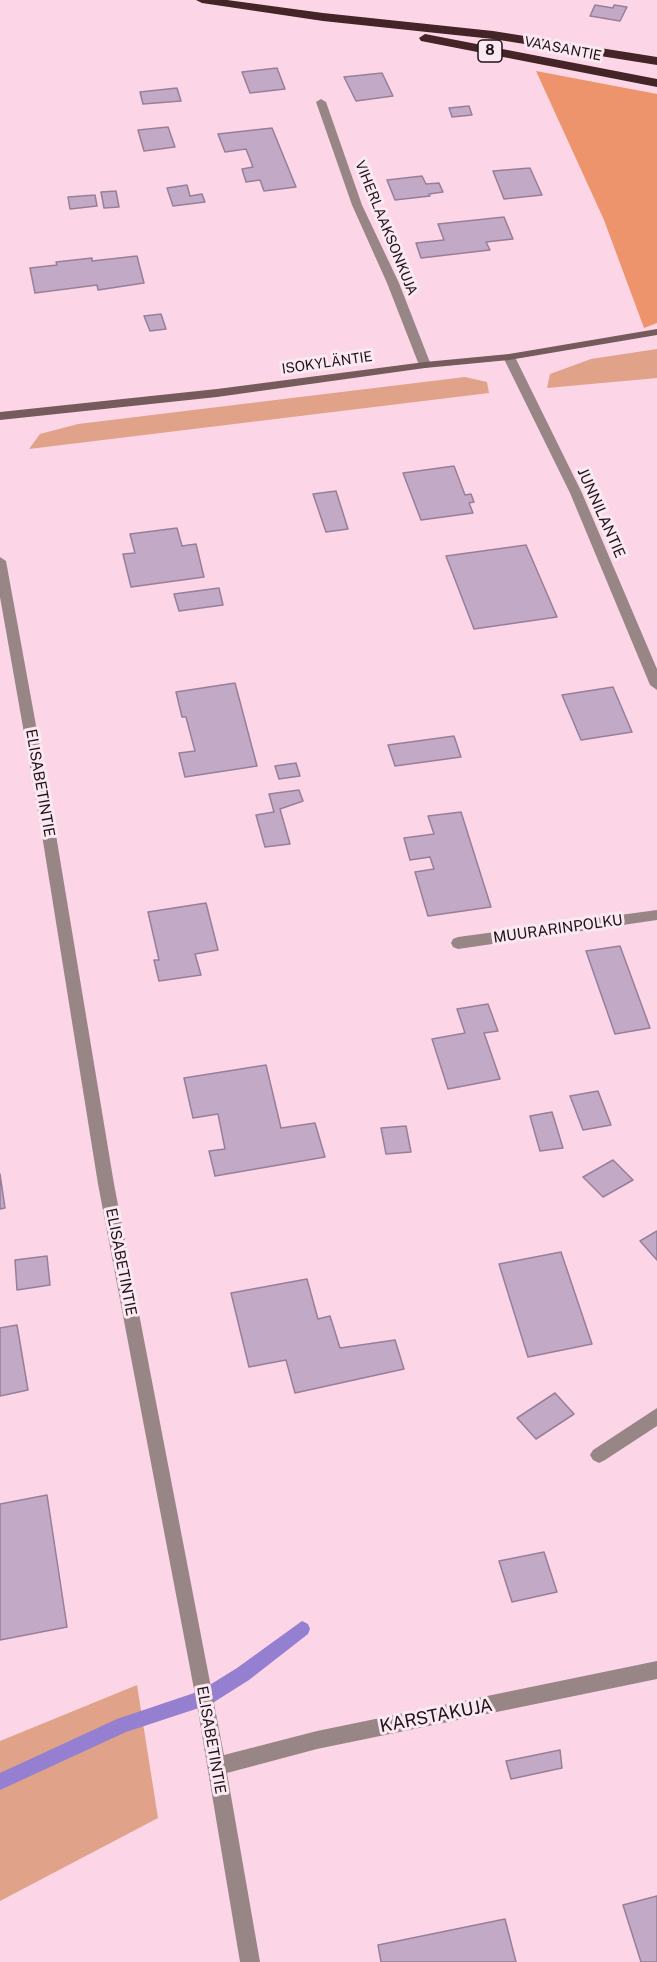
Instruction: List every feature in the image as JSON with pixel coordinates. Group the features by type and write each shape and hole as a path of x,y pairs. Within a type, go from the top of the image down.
{"highway":[{"name":"VAASANTIE","path":"202,0 323,17 493,35 657,61"},
{"name":"VAASANTIE","path":"323,17 657,83"}],"street":[{"name":"VIHERLAAKSONKUJA","path":"321,102 357,205 393,283 425,365"},
{"name":"ISOKYLÄNTIE","path":"0,416 217,393 425,365 510,357 657,332"},
{"name":"JUNNILANTIE","path":"510,357 576,493 657,685"},
{"name":"ELISABETINTIE","path":"0,561 49,835 106,1184 206,1705 250,1962"},
{"name":"MUURARINPOLKU","path":"458,943 657,915"},
{"path":"599,1455 657,1416"},
{"name":"KARSTAKUJA","path":"216,1767 317,1740 657,1670"}],"shaded area":[{"path":"536,71 657,94 657,323 644,328 604,220"},
{"path":"657,349 657,378 547,388 550,374 591,359"},
{"path":"465,377 487,382 489,393 29,449 40,434 78,424"},
{"path":"137,1685 158,1818 0,1901 0,1741"}],"building":[{"path":"595,5 613,8 614,5 627,7 620,21 590,16"},
{"path":"277,68 285,89 250,93 242,72"},
{"path":"382,73 393,96 356,101 344,77"},
{"path":"177,88 181,101 143,104 140,92"},
{"path":"469,106 472,115 452,117 449,108"},
{"path":"168,127 175,147 144,151 138,130"},
{"path":"272,128 296,187 264,191 260,180 246,182 242,169 253,167 246,149 225,152 218,134"},
{"path":"530,168 542,195 504,199 493,171"},
{"path":"422,176 426,184 439,183 443,192 429,194 430,196 395,200 387,180"},
{"path":"187,185 190,196 202,194 205,202 173,206 167,188"},
{"path":"116,191 119,207 104,208 101,192"},
{"path":"95,195 97,206 70,209 68,197"},
{"path":"504,217 513,239 486,242 490,250 421,258 416,243 444,240 438,224"},
{"path":"137,256 144,283 98,290 97,285 35,293 30,268 57,265 56,262"},
{"path":"161,314 166,329 150,331 144,316"},
{"path":"454,466 465,495 471,494 474,502 469,503 473,513 421,520 403,473"},
{"path":"336,491 348,529 326,532 313,494"},
{"path":"177,528 182,546 196,544 204,577 131,587 123,554 135,553 130,534"},
{"path":"526,545 557,617 474,629 446,556"},
{"path":"219,588 223,605 179,611 174,594"},
{"path":"235,683 257,766 185,777 179,753 195,751 186,717 182,717 176,692"},
{"path":"613,687 632,732 581,740 562,695"},
{"path":"454,736 461,757 395,766 388,745"},
{"path":"296,763 300,776 279,779 275,766"},
{"path":"299,790 303,801 280,809 290,844 265,847 256,815 274,812 269,794"},
{"path":"461,812 491,907 428,916 415,872 434,869 430,857 410,860 404,838 434,834 428,816"},
{"path":"206,903 218,950 195,954 201,975 159,981 154,960 159,960 148,912"},
{"path":"620,946 650,1028 615,1034 586,951"},
{"path":"488,1004 498,1031 484,1033 500,1079 448,1089 432,1039 465,1033 457,1009"},
{"path":"266,1065 281,1128 315,1123 325,1157 215,1176 209,1151 225,1149 218,1114 193,1118 184,1078"},
{"path":"598,1091 611,1125 583,1130 570,1096"},
{"path":"552,1112 563,1148 540,1151 530,1116"},
{"path":"406,1126 411,1152 386,1154 381,1128"},
{"path":"613,1160 633,1180 603,1197 583,1177"},
{"path":"0,1174 5,1208 0,1209"},
{"path":"657,1231 657,1260 640,1241"},
{"path":"561,1252 592,1344 528,1357 499,1264"},
{"path":"47,1256 50,1285 17,1290 15,1260"},
{"path":"307,1279 318,1319 330,1316 340,1348 395,1340 404,1369 295,1393 286,1360 249,1367 231,1293"},
{"path":"17,1325 28,1390 0,1396 0,1328"},
{"path":"555,1393 574,1414 536,1439 517,1418"},
{"path":"47,1495 67,1627 0,1640 0,1504"},
{"path":"544,1552 557,1592 512,1602 499,1561"},
{"path":"560,1750 562,1768 511,1779 506,1761"},
{"path":"657,1896 657,1962 641,1962 623,1905"},
{"path":"505,1919 516,1962 381,1962 378,1945"}],"waterway":[{"path":"0,1782 123,1725 205,1698 243,1674 302,1629"}]}
